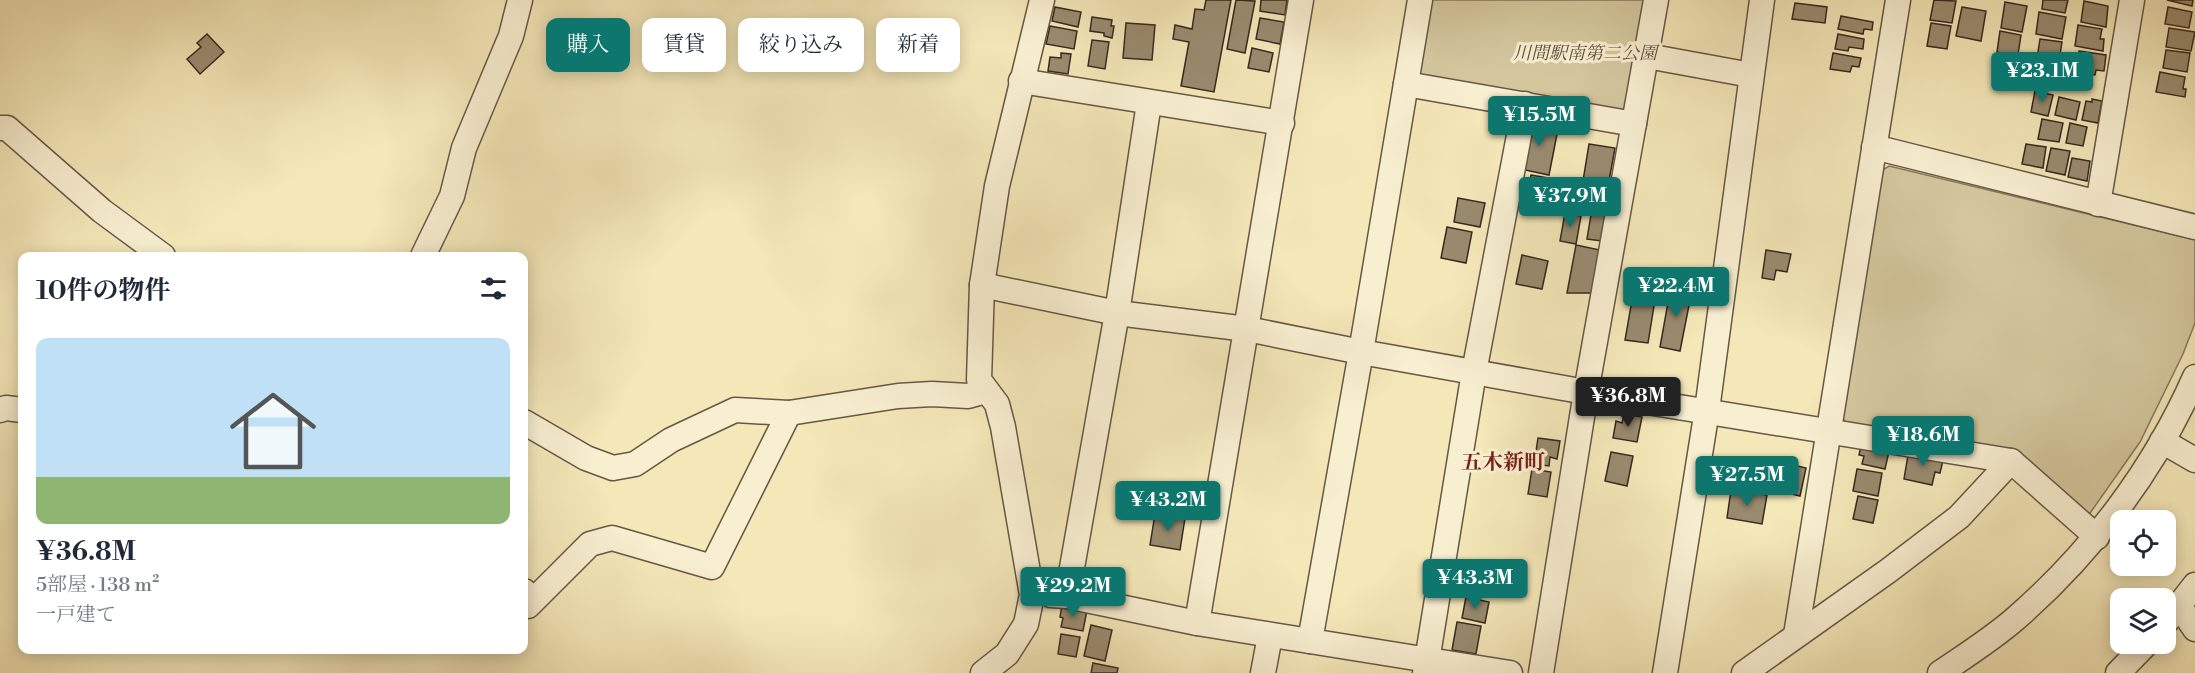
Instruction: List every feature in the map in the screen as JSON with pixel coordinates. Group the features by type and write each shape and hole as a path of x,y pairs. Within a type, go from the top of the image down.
{"street":[{"path":"425,252 452,196 464,148 511,36 520,0"},
{"path":"983,673 1007,654 1026,624 1032,595 1003,427 997,404 979,380 982,285 997,186 1042,0"},
{"path":"1197,623 1301,0"},
{"path":"1310,641 1420,0"},
{"path":"1540,673 1586,392 1656,0"},
{"path":"1665,673 1707,410 1762,0"},
{"path":"1796,635 1898,0"},
{"path":"2098,204 2132,0"},
{"path":"1647,56 1752,75"},
{"path":"1021,81 1282,123"},
{"path":"1406,84 1634,124"},
{"path":"1067,596 1117,313 1149,103"},
{"path":"1426,667 1474,372 1525,104"},
{"path":"0,128 7,128 102,211 158,252"},
{"path":"1874,147 2195,227"},
{"path":"982,285 1117,313 1247,328 1361,352 1586,392 2011,461 2097,537"},
{"path":"1940,673 2014,620 2097,537 2134,488 2162,441 2195,377"},
{"path":"528,424 586,458 613,468 635,464 671,440 735,410 789,413 898,396 932,394 968,396 986,391"},
{"path":"0,410 6,408 18,410"},
{"path":"528,606 590,544 612,538 712,567 789,413"},
{"path":"2162,441 2195,460"},
{"path":"1744,673 1888,571 1959,517 2011,461"},
{"path":"2176,610 2195,585"},
{"path":"1032,595 1067,596 1197,623 1310,641 1426,667 1509,673"},
{"path":"2176,616 2195,629"},
{"path":"1263,673 1270,636"},
{"path":"2118,673 2136,654"}],"green space":[{"name":"川間駅南第二公園","path":"1429,0 1648,0 1629,115 1416,76"},
{"path":"1889,166 2195,240 2195,323 2183,354 2140,442 2088,516 2008,453 1850,428 1841,416 1881,171"}],"building":[{"path":"1206,0 1231,0 1214,92 1181,86 1189,42 1173,39 1175,25 1192,29 1195,9 1204,10"},
{"path":"1236,0 1255,1 1245,53 1227,49"},
{"path":"1261,0 1287,0 1285,15 1260,11"},
{"path":"1934,0 1956,1 1952,23 1930,20"},
{"path":"2043,0 2068,0 2065,13 2042,9"},
{"path":"2167,0 2193,0 2192,6"},
{"path":"2084,1 2108,6 2106,27 2081,22"},
{"path":"2005,2 2027,6 2022,32 2001,28"},
{"path":"1795,3 1827,7 1825,23 1792,19"},
{"path":"1055,7 1081,12 1078,27 1052,21"},
{"path":"1962,7 1986,11 1981,41 1956,36"},
{"path":"2168,7 2192,12 2189,28 2165,24"},
{"path":"2039,12 2066,17 2062,39 2036,34"},
{"path":"1841,16 1873,22 1872,30 1864,29 1863,34 1838,29"},
{"path":"1092,17 1112,20 1111,26 1114,26 1112,38 1104,36 1104,33 1090,31"},
{"path":"1260,18 1284,22 1280,44 1256,39"},
{"path":"1126,23 1155,25 1152,60 1123,58"},
{"path":"1931,23 1951,26 1947,49 1927,46"},
{"path":"2078,25 2102,29 2100,39 2104,39 2103,51 2075,46"},
{"path":"1050,26 1077,31 1074,49 1046,44"},
{"path":"2169,28 2195,32 2191,51 2166,47"},
{"path":"2000,31 2021,35 2017,61 2000,59 2001,53 1997,52"},
{"path":"207,34 224,52 200,74 187,59 201,47 197,43"},
{"path":"1838,34 1864,39 1863,49 1849,47 1848,51 1835,49"},
{"path":"2040,39 2062,42 2058,68 2036,65"},
{"path":"1092,40 1109,42 1105,69 1088,66"},
{"path":"1252,48 1273,53 1269,72 1248,68"},
{"path":"2166,50 2190,53 2187,72 2163,68"},
{"path":"2079,51 2106,55 2104,71 2096,70 2095,75 2076,72"},
{"path":"1061,53 1071,54 1068,74 1048,71 1050,57 1061,58"},
{"path":"1833,53 1861,58 1859,67 1852,66 1850,72 1830,69"},
{"path":"2160,72 2185,77 2183,89 2186,89 2185,97 2156,92"},
{"path":"2035,91 2053,95 2048,116 2031,112"},
{"path":"2059,97 2080,102 2076,120 2055,115"},
{"path":"2092,99 2102,101 2098,123 2082,120 2086,101 2092,102"},
{"path":"1529,119 1559,124 1549,175 1520,169"},
{"path":"2042,119 2063,123 2059,142 2038,139"},
{"path":"2070,123 2087,127 2083,146 2066,143"},
{"path":"1589,144 1615,148 1608,186 1583,181"},
{"path":"2026,144 2046,147 2043,168 2022,164"},
{"path":"2051,148 2070,151 2065,175 2046,171"},
{"path":"2072,158 2090,161 2087,181 2068,177"},
{"path":"1531,175 1549,178 1544,203 1526,199"},
{"path":"1569,183 1586,186 1582,213 1564,210"},
{"path":"1458,198 1485,203 1480,227 1454,222"},
{"path":"1592,209 1607,212 1602,241 1587,239"},
{"path":"1565,213 1581,216 1576,244 1560,241"},
{"path":"1447,227 1472,232 1466,263 1441,258"},
{"path":"1576,245 1600,250 1591,293 1567,293"},
{"path":"1766,250 1791,254 1787,272 1776,270 1774,280 1762,278"},
{"path":"1522,255 1548,261 1542,289 1516,284"},
{"path":"1636,277 1658,281 1648,343 1625,340"},
{"path":"1671,286 1692,290 1680,351 1660,347"},
{"path":"1624,414 1642,417 1637,442 1613,438 1616,421 1622,423"},
{"path":"1538,438 1560,441 1557,459 1550,457 1549,466 1534,464"},
{"path":"1862,441 1890,447 1885,469 1862,464 1864,456 1859,455"},
{"path":"1909,449 1944,456 1940,473 1935,472 1932,485 1904,479"},
{"path":"1611,452 1633,456 1627,486 1605,481"},
{"path":"1736,460 1760,465 1755,490 1731,485"},
{"path":"1785,463 1806,468 1800,496 1779,491"},
{"path":"1532,469 1551,472 1547,497 1528,494"},
{"path":"1857,469 1882,473 1878,496 1853,491"},
{"path":"1731,490 1767,495 1762,524 1727,518"},
{"path":"1858,496 1878,500 1873,523 1853,519"},
{"path":"1155,514 1185,518 1180,550 1150,545"},
{"path":"1477,573 1493,576 1490,595 1468,592 1470,580 1476,581"},
{"path":"1466,597 1489,602 1485,623 1462,618"},
{"path":"1062,605 1087,610 1083,631 1061,627"},
{"path":"1457,622 1481,626 1476,654 1452,650"},
{"path":"1091,625 1112,630 1105,661 1084,656"},
{"path":"1061,634 1080,637 1076,657 1058,654"},
{"path":"1093,663 1118,668 1117,673 1091,673"}],"district":[{"name":"五木新町","path":"1503,462"}]}
